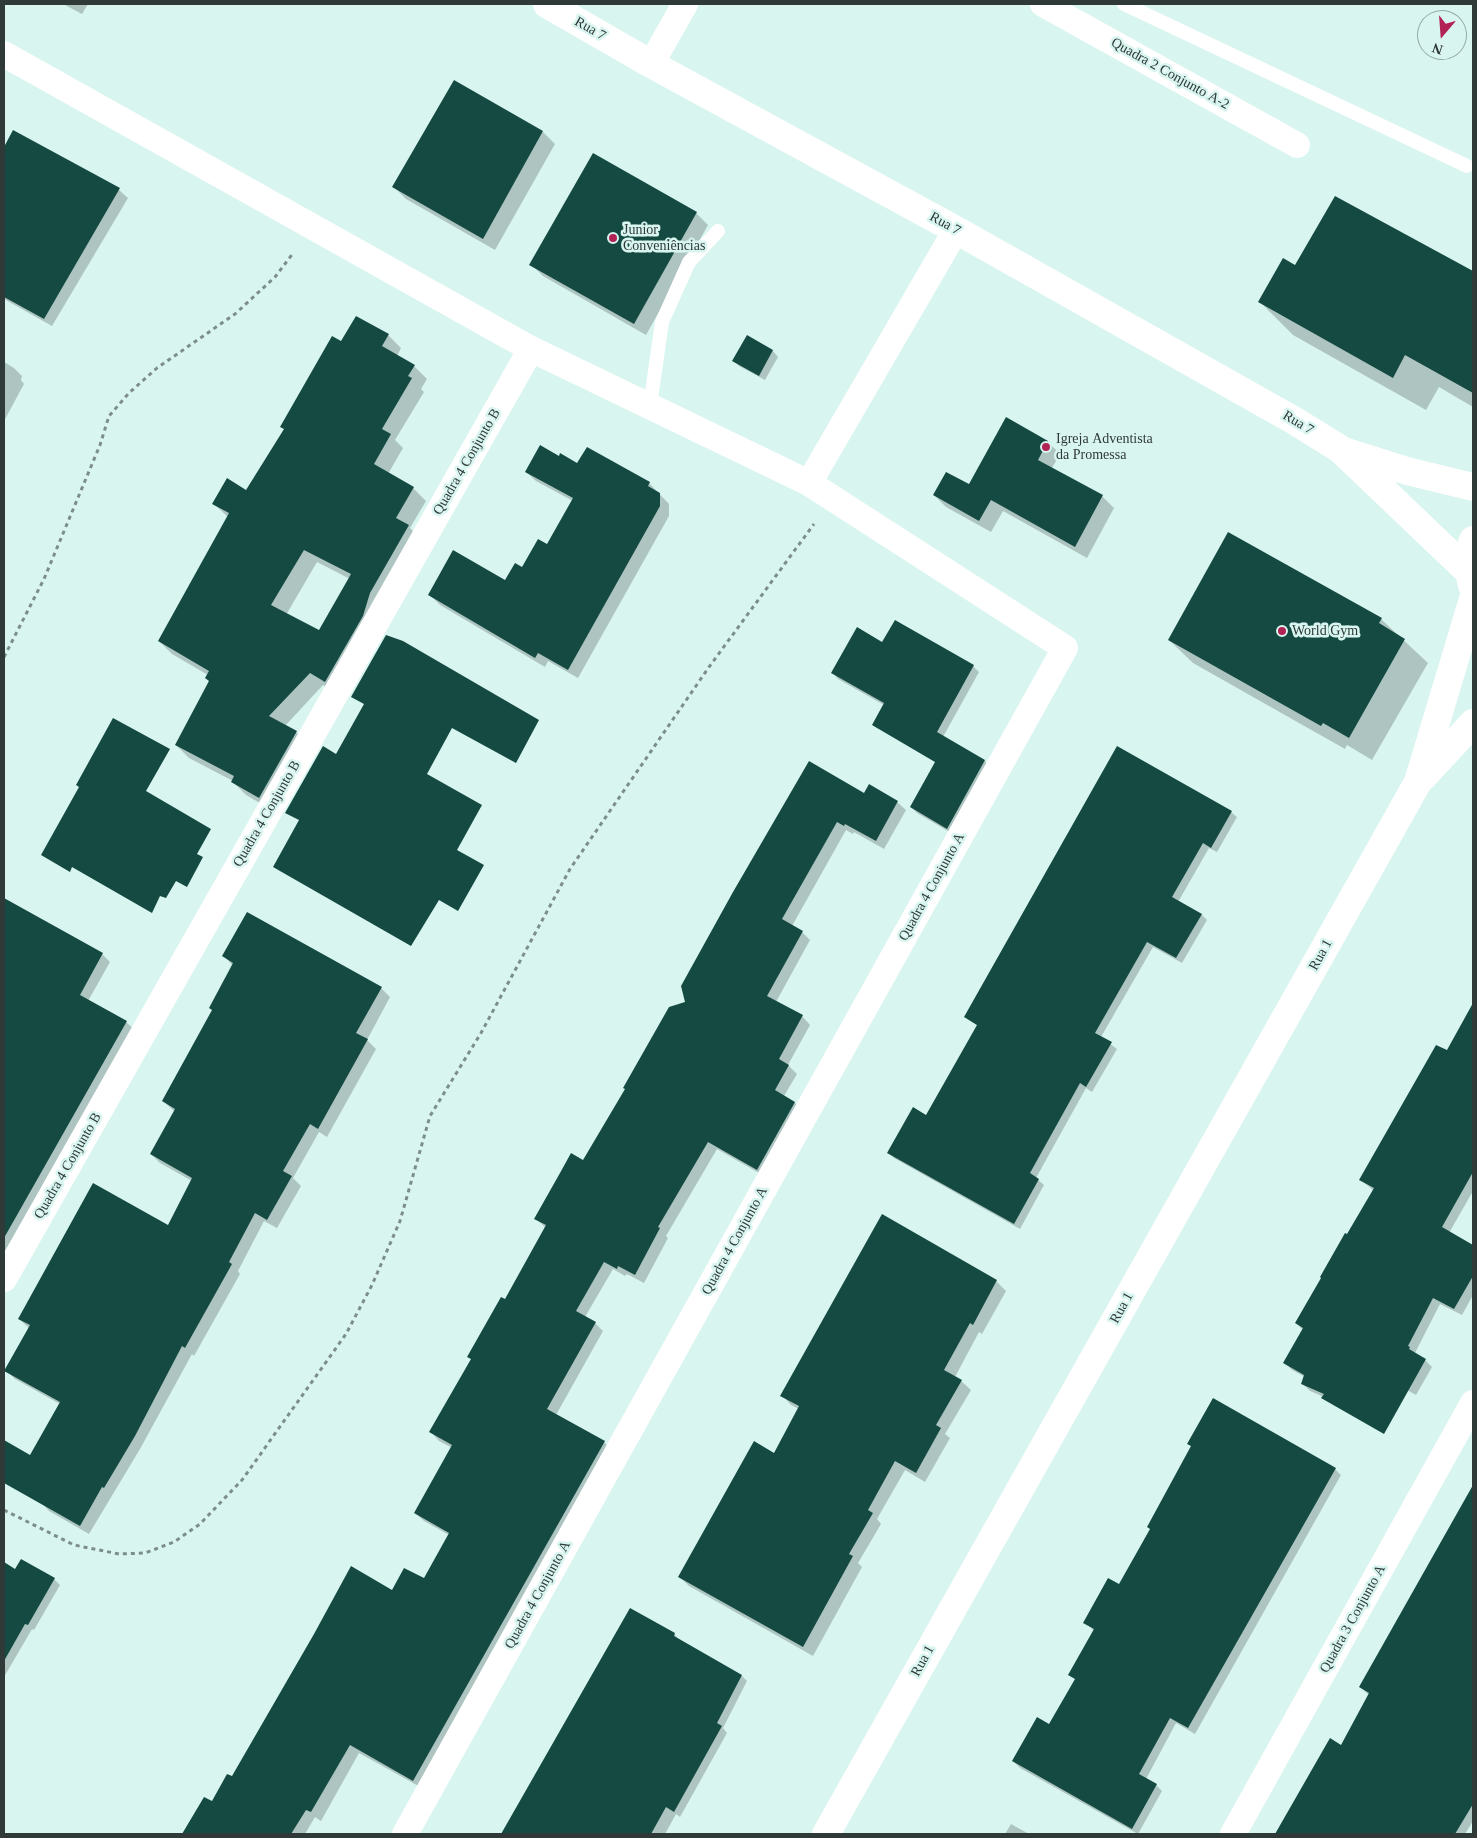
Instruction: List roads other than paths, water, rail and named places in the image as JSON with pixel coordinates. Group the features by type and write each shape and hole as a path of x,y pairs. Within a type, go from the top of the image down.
{"street":[{"name":"Rua 7","path":"547,4 651,64 956,230 1286,416 1340,449 1408,471 1473,487"},
{"path":"651,64 685,4"},
{"name":"Quadra 2 Conjunto A-2","path":"1043,4 1298,145"},
{"path":"4,54 531,349 809,483 956,230"},
{"name":"Quadra 4 Conjunto B","path":"4,1279 531,349"},
{"name":"Rua 7","path":"1340,449 1471,581"},
{"name":"Quadra 4 Conjunto A","path":"406,1834 1065,648 809,483"},
{"path":"1471,581 1470,549 1473,540"},
{"path":"1418,782 1473,599"},
{"path":"1418,782 1473,724"},
{"name":"Rua 1","path":"826,1834 1418,782"},
{"name":"Quadra 3 Conjunto A","path":"1233,1834 1473,1403"}],"lane":[{"path":"1124,4 1467,166"},
{"path":"650,406 662,322 689,262 718,231"}],"place":[{"name":"Junior Conveniências","path":"613,238"},
{"name":"Igreja Adventista da Promessa","path":"1046,447"},
{"name":"World Gym","path":"1282,631"}]}
